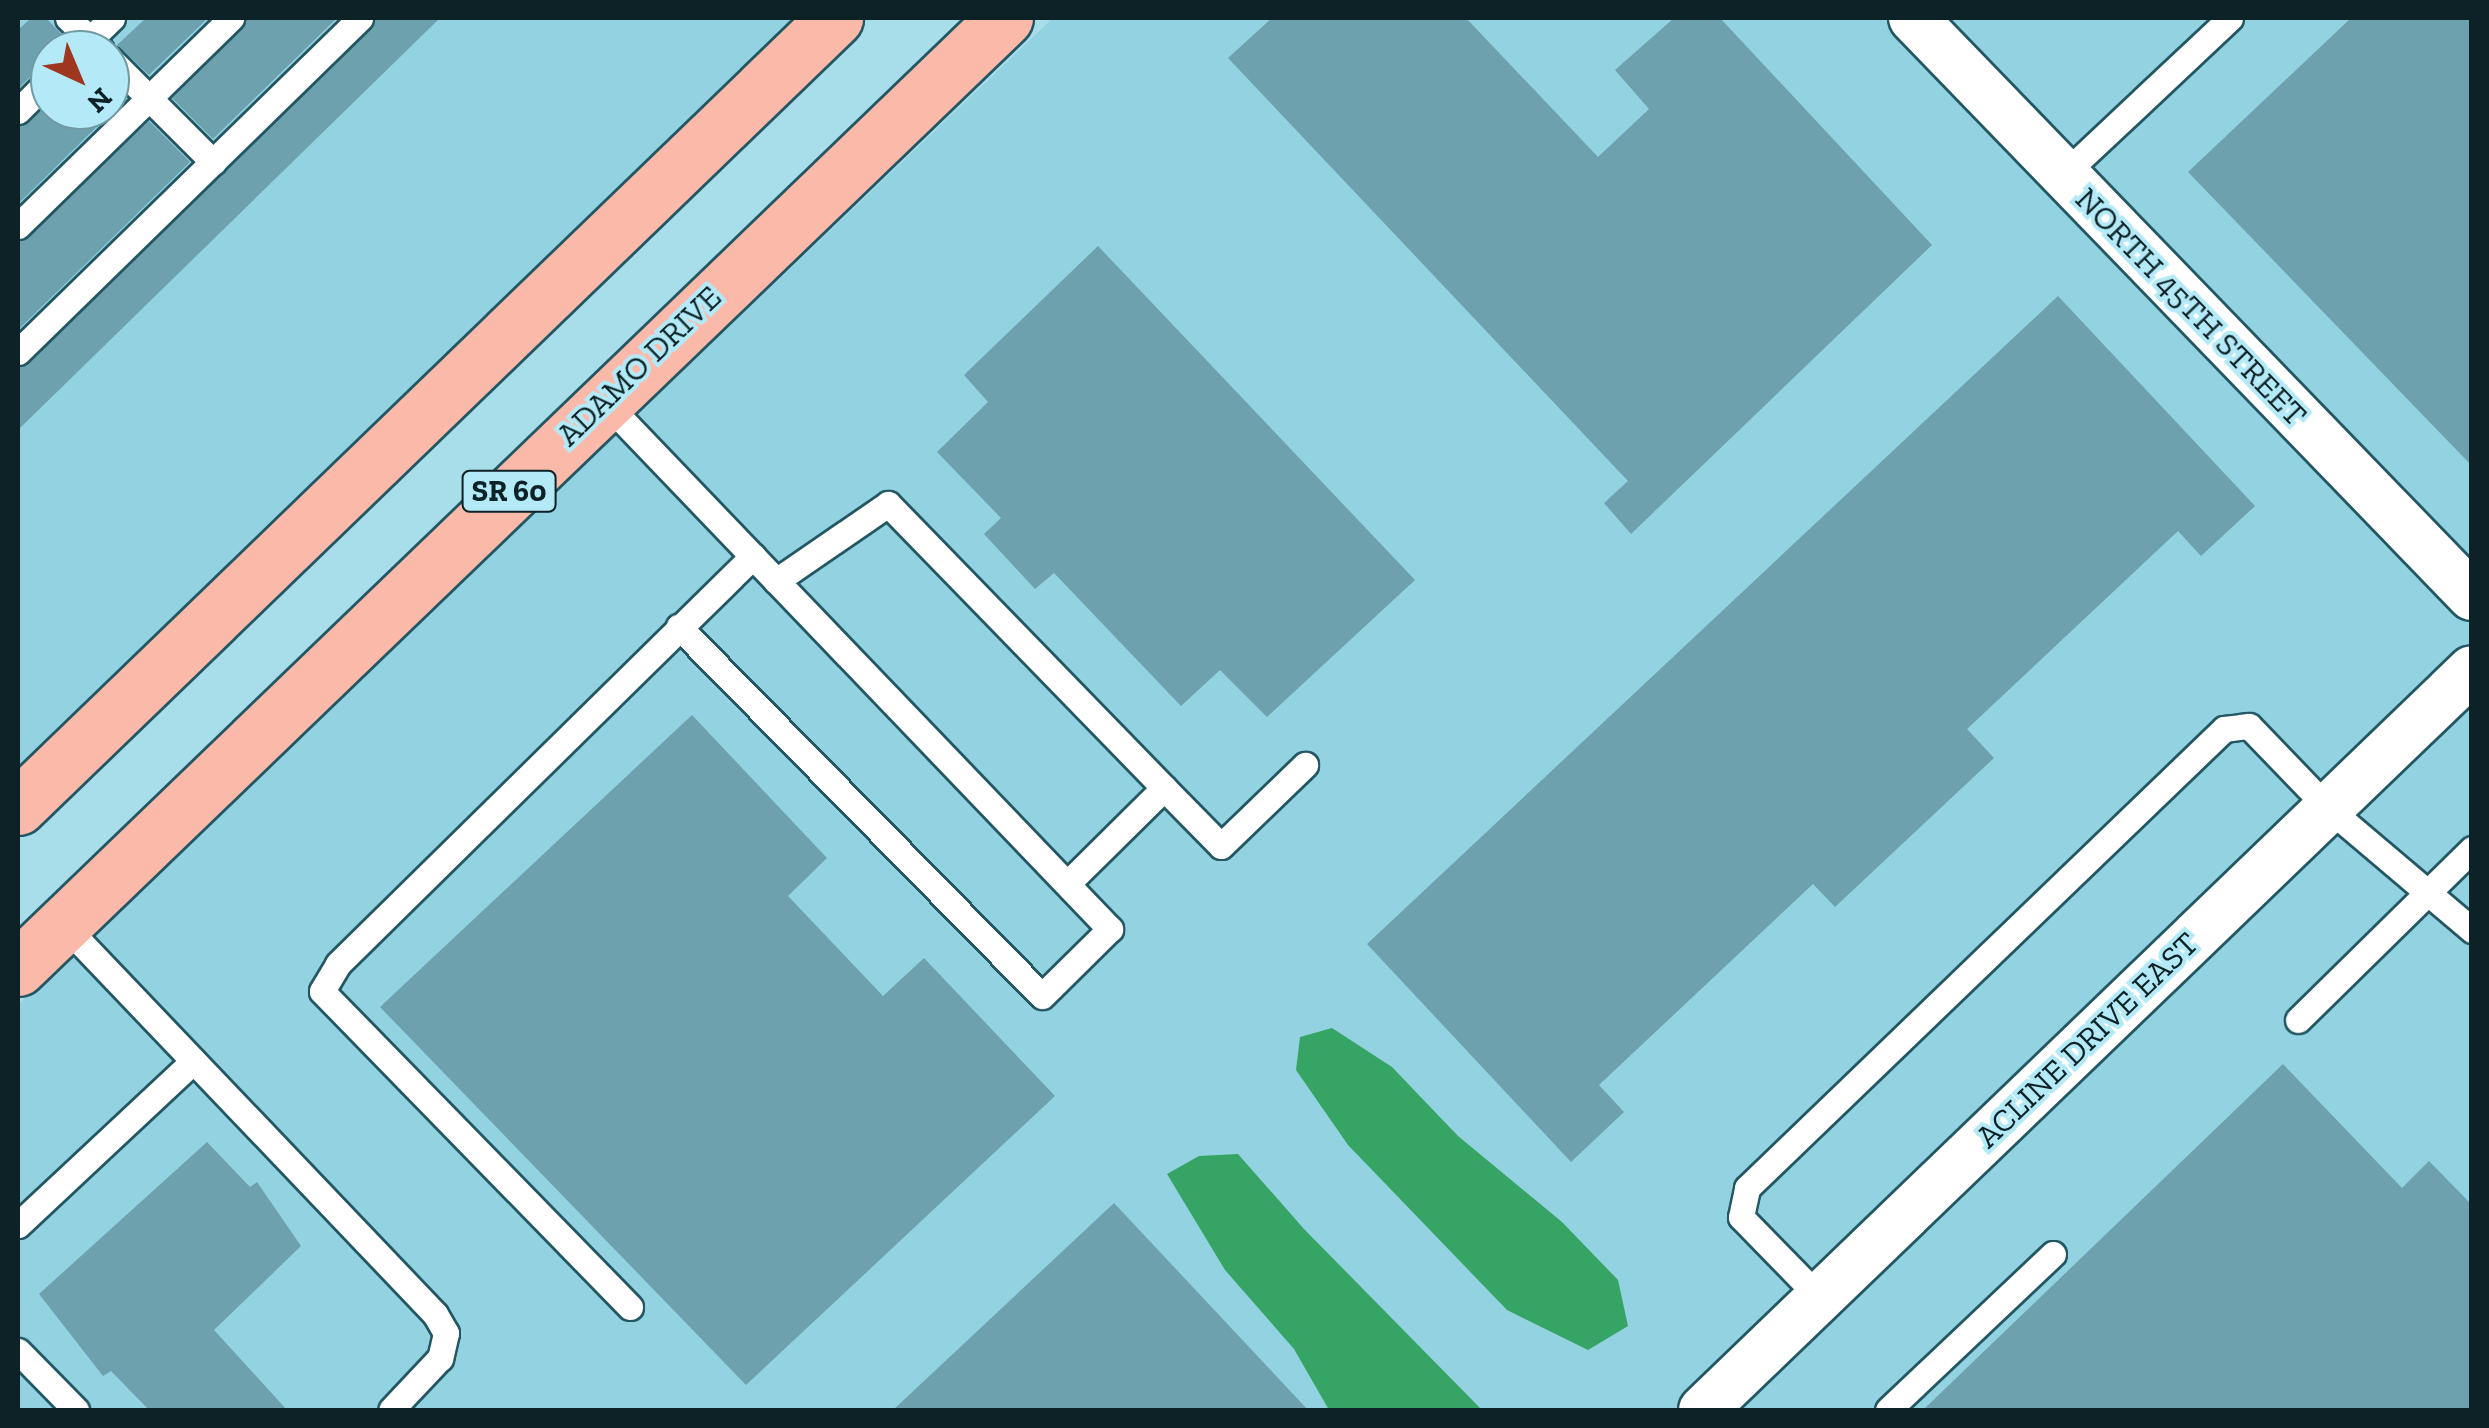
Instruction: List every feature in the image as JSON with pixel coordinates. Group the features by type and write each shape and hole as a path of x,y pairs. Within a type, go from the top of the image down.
{"main road":[{"path":"18,807 834,18"},
{"name":"ADAMO DRIVE","path":"18,968 603,400 1005,18"}],"street":[{"name":"NORTH 45TH STREET","path":"1912,18 2472,596"},
{"name":"ACLINE DRIVE EAST","path":"1702,1410 2472,670"}],"lane":[{"path":"18,226 231,18"},
{"path":"18,352 360,18"},
{"path":"2063,175 2230,18"},
{"path":"130,79 213,162"},
{"path":"603,400 1110,929 1042,996 680,627"},
{"path":"776,581 888,504 1221,846 1305,765"},
{"path":"630,1307 322,991 338,964 753,556"},
{"path":"1820,1298 1741,1217 1747,1188 2224,729 2250,726 2328,808 2428,888 2472,930"},
{"path":"1067,884 1164,788"},
{"path":"2298,1020 2428,888 2472,849"},
{"path":"62,924 446,1333 440,1358 390,1410"},
{"path":"18,1225 193,1061"},
{"path":"1888,1410 2053,1254"},
{"path":"18,1350 76,1410"}],"shaded area":[{"path":"18,18 837,18 18,814"},
{"path":"1053,18 1906,18 2471,609 2471,657 1691,1410 18,1410 18,1005"},
{"path":"1928,18 2471,18 2471,585"},
{"path":"2471,690 2471,1410 1725,1410"},
{"path":"1332,1028 1392,1067 1458,1136 1562,1222 1618,1280 1628,1326 1588,1350 1507,1310 1348,1145 1296,1070 1300,1037"},
{"path":"1238,1154 1304,1229 1482,1410 1329,1410 1294,1349 1225,1270 1167,1174 1199,1156"}],"building":[{"path":"31,18 46,18 57,30 30,30 30,77 18,89 18,30"},
{"path":"146,18 208,18 149,75 130,57 130,33"},
{"path":"247,18 337,18 213,139 172,98"},
{"path":"376,18 440,18 18,430 18,368"},
{"path":"1272,18 1466,18 1598,157 1649,109 1615,70 1674,18 1720,18 1932,245 1631,534 1604,503 1628,481 1228,58"},
{"path":"2351,18 2472,18 2472,466 2188,172"},
{"path":"30,118 30,130 93,130 18,204 18,127"},
{"path":"149,121 190,162 18,330 18,242"},
{"path":"1098,246 1415,580 1267,717 1220,670 1181,706 1054,573 1035,589 984,534 1001,518 937,452 988,402 964,375"},
{"path":"2058,296 2255,506 2201,556 2178,531 1967,729 1994,758 1835,907 1813,884 1599,1085 1624,1112 1571,1162 1367,944"},
{"path":"692,715 827,858 788,896 883,996 924,958 1055,1096 746,1385 380,1007"},
{"path":"2283,1064 2402,1188 2429,1161 2472,1205 2472,1410 1923,1410"},
{"path":"207,1142 250,1187 257,1182 301,1246 214,1330 287,1410 149,1410 111,1371 103,1376 39,1294"},
{"path":"1114,1203 1308,1410 893,1410"}]}
